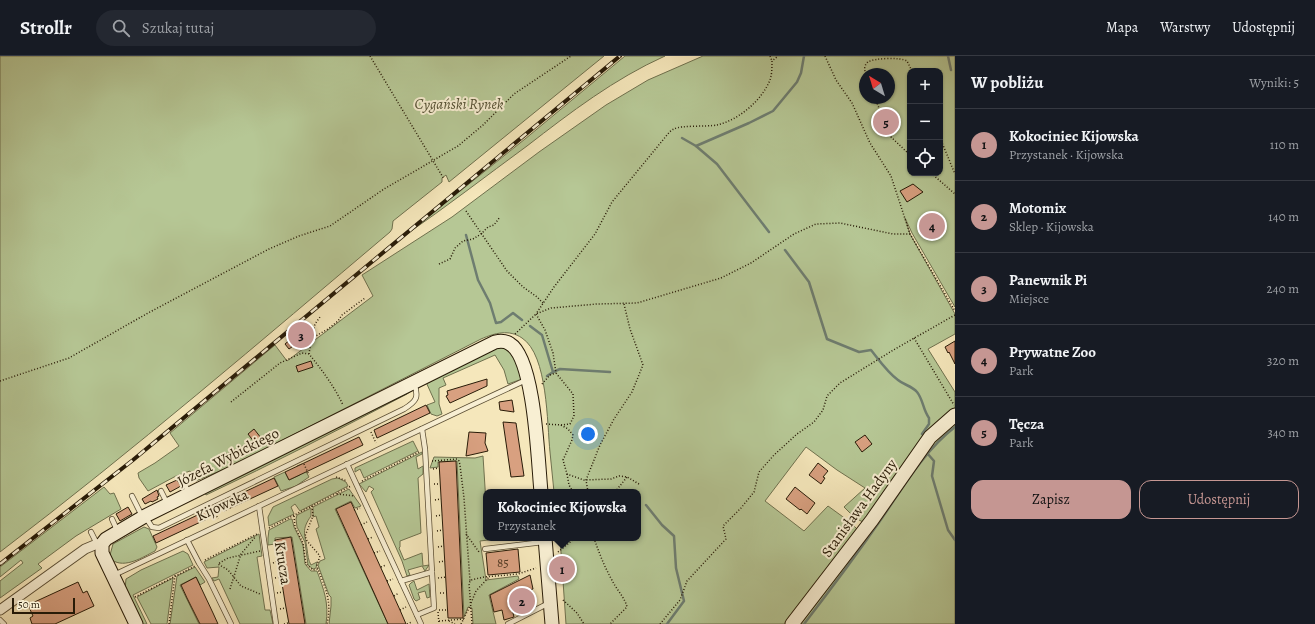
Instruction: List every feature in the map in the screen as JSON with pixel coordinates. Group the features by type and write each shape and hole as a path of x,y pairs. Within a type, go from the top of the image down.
{"street":[{"name":"Józefa Wybickiego","path":"0,610 85,549 99,544 144,517 480,348 495,342 502,341 510,343 518,352 529,379"},
{"path":"529,379 541,489"},
{"name":"Stanisława Hadyny","path":"792,624 872,520 930,437 955,415"},
{"path":"545,541 556,601 552,624"},
{"path":"99,544 112,576 136,624"}],"lane":[{"name":"Kijowska","path":"112,576 422,428 529,379"},
{"path":"132,496 144,517 152,526 159,528 404,409 414,401 417,393 413,381"},
{"path":"416,618 434,608 425,449 422,428"},
{"path":"347,464 401,581 416,618 421,624"},
{"path":"182,479 190,494"},
{"path":"161,491 168,505"},
{"name":"Krucza","path":"259,506 276,624"},
{"path":"112,520 118,532"},
{"path":"91,532 99,544"},
{"path":"187,540 209,579 231,624"},
{"path":"485,549 538,541"},
{"path":"401,581 432,572"},
{"path":"508,624 556,601"},
{"path":"0,620 4,624"}],"path":[{"path":"370,56 444,179"},
{"path":"0,381 69,358 148,313 269,249 299,236 330,226 384,189 458,146 483,125 514,94 571,56"},
{"path":"515,334 536,314 595,234 612,202 667,135 674,129 718,124 739,115 748,108 765,89 770,79 772,61 770,56"},
{"path":"772,61 778,56"},
{"path":"825,56 836,80 852,103 870,142 891,176 910,234 955,311"},
{"path":"864,68 870,62 899,58 907,61 910,68"},
{"path":"877,104 890,136 907,152"},
{"path":"941,140 955,174"},
{"path":"934,176 955,194"},
{"path":"466,212 507,271 523,287 543,303"},
{"path":"439,264 450,259 455,248 463,241 473,239 482,234 488,227 494,225 500,217"},
{"path":"536,314 551,308 597,304 637,304 721,278 750,263 794,234 816,224 840,223 893,234 910,234"},
{"path":"310,341 328,329 338,321 342,315 365,298"},
{"path":"588,489 586,480 600,445 614,419 632,392 643,365 630,330 624,304"},
{"path":"536,314 545,330 553,353 556,374 573,394 574,416 570,424 546,424"},
{"path":"660,624 680,600 687,581 726,539 723,526 742,508 754,492 758,472 797,434 814,422 823,410 828,396 840,383 955,315"},
{"path":"309,354 310,341 315,324 320,317"},
{"path":"914,338 955,406"},
{"path":"231,402 280,363 302,353 309,354 319,365 348,414"},
{"path":"542,384 550,375 556,374"},
{"path":"562,425 573,435 563,460 571,489"},
{"path":"368,426 378,449"},
{"path":"223,477 218,461 222,456 256,441 270,438 278,440 283,447"},
{"path":"267,524 267,529 425,449"},
{"path":"301,459 312,480"},
{"path":"431,461 459,461 464,498 472,624"},
{"path":"429,469 439,468"},
{"path":"334,476 349,470"},
{"path":"567,474 586,480 611,479 619,476 628,477 639,484"},
{"path":"618,489 628,477"},
{"path":"430,485 440,484"},
{"path":"336,494 355,496"},
{"path":"431,500 441,499"},
{"path":"211,503 221,524"},
{"path":"312,506 313,516 305,536 307,541 320,556 317,565 328,596 329,616 327,624"},
{"path":"354,510 363,506"},
{"path":"294,515 295,527 304,542 306,564 313,570 318,569"},
{"path":"432,516 442,515"},
{"path":"361,524 370,521"},
{"path":"433,531 443,530"},
{"path":"138,603 134,596 260,532 241,554 230,589"},
{"path":"466,534 478,551 482,554"},
{"path":"368,539 376,535"},
{"path":"558,552 571,541"},
{"path":"595,541 598,552 613,583 626,602 627,607 610,624"},
{"path":"434,547 444,546"},
{"path":"260,594 241,586 228,570 218,564 228,558 241,554 265,550"},
{"path":"374,553 383,550"},
{"path":"435,563 445,561"},
{"path":"381,567 390,564"},
{"path":"470,581 472,579 489,576 518,574 540,567"},
{"path":"169,624 176,575"},
{"path":"461,624 476,591 489,576"},
{"path":"436,578 446,577"},
{"path":"387,581 396,578"},
{"path":"275,594 283,592"},
{"path":"394,596 403,592"},
{"path":"437,593 446,593"},
{"path":"556,601 577,613 584,624"},
{"path":"400,610 409,606"},
{"path":"277,609 286,608"},
{"path":"438,610 447,610"},
{"path":"407,624 416,618"},
{"path":"447,620 455,624"},
{"path":"439,621 464,620"},
{"path":"284,624 288,623"}],"green space":[{"name":"Cygański Rynek","path":"0,56 604,56 449,182 446,175 442,178 442,182 393,221 390,232 148,435 0,552"},
{"path":"625,56 665,56 628,75 593,97 451,203 404,236 525,139"},
{"path":"703,56 955,56 955,307 912,233 905,218 910,234 955,314 955,334 928,349 955,392 955,409 863,522 855,518 844,507 865,488 806,447 765,501 804,531 828,506 850,522 858,530 785,624 566,624 560,541 641,541 641,489 554,489 547,408 541,374 537,359 531,347 517,335 502,333 481,339 234,465 196,481 190,471 176,476 148,491 139,478 138,473 179,446 170,433 275,345 287,361 373,296 362,275 452,217 539,152 606,105 648,80"},
{"path":"497,347 505,347 515,358 522,379 508,384 504,370 495,355 443,378 446,385 439,388 439,404 442,414 437,416 431,414 427,405 435,402 426,382"},
{"path":"411,391 307,446 206,495 205,493"},
{"path":"955,424 955,624 800,624 936,440"},
{"path":"413,441 418,451 364,478 360,469 355,472 355,468"},
{"path":"422,452 422,454 416,457 418,469 423,466 423,474 418,478 421,533 400,541 399,548 404,560 422,553 423,566 429,565 425,571 422,566 408,570 410,575 407,576 402,561 371,492 374,489 369,486 366,492 359,484"},
{"path":"483,456 485,489 483,489 483,541 480,541 486,580 518,576 519,579 489,595 496,624 473,624 472,608 468,607 464,617 457,461 438,462 438,467 430,468 434,457 475,458"},
{"path":"302,464 309,477 296,486 281,491 274,477 285,472 289,480 300,475 297,466"},
{"path":"338,478 346,482 348,486 300,511 295,504 291,507 294,514 269,526 268,517 273,507 332,479"},
{"path":"104,487 110,494 114,493 121,509 76,536 38,564 42,568 0,598 0,581 23,563 21,560 0,577 0,567"},
{"path":"349,489 361,506 355,508 351,501 335,509 388,624 329,624 331,597 318,565 320,561 325,559 316,529 319,527 316,516 313,517 313,507"},
{"path":"311,508 311,516 304,532 310,563 311,565 317,562 316,568 313,569 308,565 305,542 297,527 296,519 297,515"},
{"path":"292,519 294,527 303,545 305,564 311,571 317,571 322,584 327,610 326,624 306,624 292,537 275,538 275,544 268,545 269,530"},
{"path":"144,527 149,529 157,547 155,551 140,559 128,563 112,560 110,555 113,544"},
{"path":"259,534 262,556 257,557 265,610 270,610 273,624 240,624 219,579 214,581 212,578 218,577 219,567 207,568 204,562"},
{"path":"183,551 188,554 193,565 133,595 147,624 142,624 125,589 126,579 141,570"},
{"path":"195,567 205,582 200,585 196,577 180,585 199,624 170,624 177,576"},
{"path":"173,578 167,624 151,624 137,597"},
{"path":"414,581 417,590 429,584 430,597 427,598 425,591 418,593 420,599 416,601 414,599 409,585"}],"building":[{"path":"913,184 923,192 907,202 900,191"},
{"path":"930,213 936,220 928,227 922,220"},
{"path":"305,327 310,333 303,338 305,340 298,346 296,344 289,349 285,344"},
{"path":"955,341 955,364 945,347"},
{"path":"311,361 313,367 298,372 296,366"},
{"path":"487,379 487,386 450,403 446,396 448,395 447,391"},
{"path":"512,400 514,412 500,410 499,402"},
{"path":"426,405 430,413 377,438 374,430"},
{"path":"503,422 516,423 524,476 511,477"},
{"path":"254,429 265,443 257,446 248,434"},
{"path":"469,432 486,433 485,443 488,451 466,456"},
{"path":"865,435 872,444 862,452 855,442"},
{"path":"359,437 363,445 289,480 285,472"},
{"path":"456,461 463,618 448,618 439,462"},
{"path":"818,463 828,471 823,477 825,478 821,484 809,475"},
{"path":"274,478 278,486 224,511 221,503"},
{"path":"177,480 181,486 170,492 166,485"},
{"path":"795,487 815,503 807,514 786,499"},
{"path":"157,490 159,496 157,497 158,499 145,504 142,499"},
{"path":"351,502 406,624 388,624 336,509"},
{"path":"128,507 132,514 120,521 116,514"},
{"path":"206,511 209,518 156,543 153,536"},
{"path":"291,537 305,624 289,624 275,540"},
{"path":"518,549 520,572 488,575 486,553"},
{"path":"530,575 533,589 509,596 514,617 504,620 502,610 494,612 490,595"},
{"path":"196,577 218,624 200,624 187,598 181,585"},
{"path":"78,582 83,593 87,591 94,606 55,624 32,624 30,618 33,616 28,605"}],"waterway":[{"path":"696,146 773,111 797,82 801,73 804,56"},
{"path":"948,56 951,70"},
{"path":"682,138 696,146 717,164 769,232"},
{"path":"466,235 478,280 490,303 496,323 501,322 513,313 522,320"},
{"path":"785,250 809,282 827,339 859,352 871,350 883,366 894,377 917,392 929,418 929,424 922,434"},
{"path":"530,326 542,335 553,372 547,376"},
{"path":"553,372 560,369 610,372"},
{"path":"804,624 863,545 924,458 944,436 955,427"},
{"path":"927,453 934,461 932,476 948,530 955,540"},
{"path":"646,505 662,525 674,536 676,568 684,601 667,624"}],"railway":[{"path":"0,564 133,460 620,56"}],"place":[{"name":"Tęcza","path":"886,122"},
{"name":"Prywatne Zoo","path":"932,226"},
{"name":"Panewnik Pi","path":"301,335"},
{"name":"Kokociniec Kijowska","path":"562,569"},
{"name":"Motomix","path":"522,601"}]}
